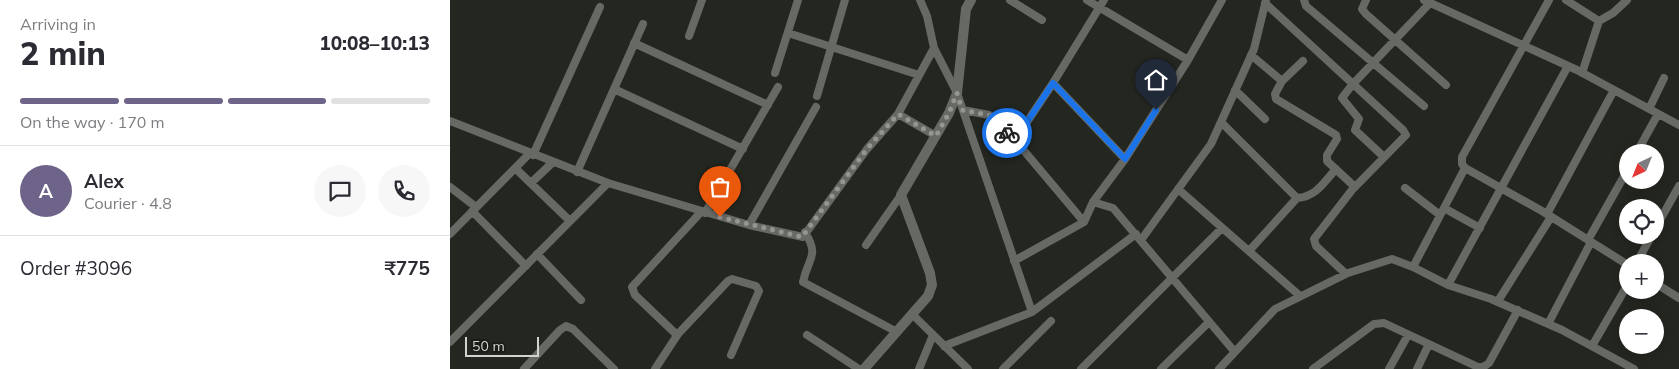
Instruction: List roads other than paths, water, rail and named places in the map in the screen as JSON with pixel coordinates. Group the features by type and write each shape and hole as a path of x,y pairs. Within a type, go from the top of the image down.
{"street":[{"path":"689,36 702,0"},
{"path":"776,73 798,0"},
{"path":"818,96 845,0"},
{"path":"920,0 934,48 957,93 1032,312"},
{"path":"866,244 901,195 949,113 957,93 966,8 971,0"},
{"path":"1010,0 1042,20"},
{"path":"1087,0 1188,60"},
{"path":"1015,140 1104,0"},
{"path":"1014,261 1084,222 1093,202 1125,159 1188,60 1221,0"},
{"path":"1304,0 1306,6 1424,106"},
{"path":"1366,0 1363,5 1364,12 1446,85"},
{"path":"1549,0 1462,157 1462,164 1465,168 1549,215 1619,260"},
{"path":"1566,0 1599,21"},
{"path":"1582,73 1599,21 1613,13 1627,0"},
{"path":"944,346 1032,312 1138,237 1178,189 1210,144 1251,55 1266,2 1352,85 1403,130 1406,135 1355,187 1314,239 1316,246 1346,274"},
{"path":"1384,157 1355,130 1359,119 1342,98 1352,85 1433,2 1568,66 1679,125"},
{"path":"450,234 531,154 600,7"},
{"path":"577,172 643,24"},
{"path":"788,33 919,75"},
{"path":"634,43 768,105"},
{"path":"450,121 608,183 703,213 802,237 867,149 898,114 934,48"},
{"path":"1251,55 1282,81"},
{"path":"1303,61 1282,81 1275,94 1276,99 1336,135 1337,139 1326,158 1355,187"},
{"path":"1448,285 1568,66"},
{"path":"1648,109 1664,78"},
{"path":"1053,83 1125,159"},
{"path":"677,335 634,294 632,287 703,213 778,87"},
{"path":"614,89 742,149"},
{"path":"1235,90 1265,119"},
{"path":"1498,302 1549,215 1614,90"},
{"path":"749,225 816,107"},
{"path":"962,110 989,115 1015,140 1084,222"},
{"path":"898,114 936,136"},
{"path":"1641,144 1658,114"},
{"path":"1221,122 1297,198 1306,198 1312,195 1336,169"},
{"path":"531,183 553,162"},
{"path":"515,168 570,221"},
{"path":"1413,267 1465,168"},
{"path":"450,342 608,183"},
{"path":"1548,324 1619,186"},
{"path":"1664,213 1679,186"},
{"path":"450,187 474,209 526,266"},
{"path":"1406,188 1442,211 1480,228"},
{"path":"1178,189 1300,296"},
{"path":"864,369 928,296 932,285 930,273 901,195"},
{"path":"1248,251 1297,198"},
{"path":"1093,202 1113,208 1234,351"},
{"path":"1081,369 1222,228"},
{"path":"805,232 813,244 814,251 803,282 898,332"},
{"path":"537,254 581,300"},
{"path":"1218,369 1275,309 1346,274 1392,259 1413,267 1448,285 1518,310 1634,369"},
{"path":"655,369 677,335 730,279 756,286 759,291 731,355"},
{"path":"1664,289 1679,298"},
{"path":"1592,346 1619,299"},
{"path":"1313,369 1374,324 1384,323 1478,367 1487,367 1518,310"},
{"path":"912,314 968,369"},
{"path":"1003,369 1051,321"},
{"path":"1160,369 1210,322"},
{"path":"526,368 560,330 566,326 574,329 614,369"},
{"path":"807,335 859,369"},
{"path":"919,369 933,335"},
{"path":"1389,369 1408,335"},
{"path":"1417,369 1429,344"}]}
